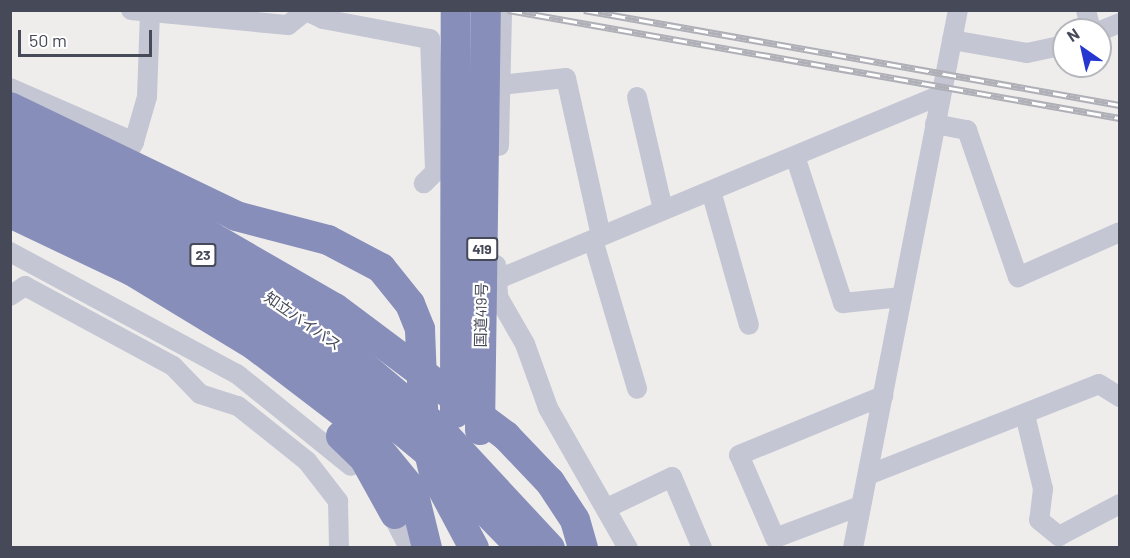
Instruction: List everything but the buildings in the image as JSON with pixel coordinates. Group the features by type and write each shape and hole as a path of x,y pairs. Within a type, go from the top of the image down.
{"highway":[{"name":"国道419号","path":"452,10 455,69"},
{"name":"国道419号","path":"454,548 456,10"},
{"name":"国道419号","path":"478,548 486,10"},
{"path":"10,107 236,216 328,240 358,252 396,284 420,329 424,431 434,473 474,548"},
{"path":"10,134 125,187 335,308 506,436 550,482 574,520 583,548"},
{"name":"知立バイパス","path":"10,158 168,235 324,333 443,433 550,548"},
{"name":"知立バイパス","path":"10,186 164,263 314,358 430,454 522,548"},
{"path":"10,213 132,271 254,345 359,425 413,491 427,548"},
{"path":"10,230 168,310 329,424 364,459 395,514"}],"street":[{"path":"502,10 496,280 498,297 525,344 548,408 628,548"},
{"path":"853,548 958,10"},
{"path":"57,273 134,142 147,97 140,12 288,25 306,11 323,19 430,39 435,172 423,183"},
{"path":"952,40 1027,53 1052,48"},
{"path":"500,85 566,78 597,238 637,389"},
{"path":"10,88 134,142"},
{"path":"496,280 940,95"},
{"path":"637,97 663,210"},
{"path":"935,124 967,130 1018,277 1119,232"},
{"path":"795,156 843,303 902,297"},
{"path":"711,190 749,325"},
{"path":"10,252 57,273 237,374 344,458 395,514 409,548"},
{"path":"10,283 27,272 102,313"},
{"path":"10,296 25,286 173,366 200,394 238,406 307,460 338,501 339,548"},
{"path":"200,394 237,374"},
{"path":"868,475 1099,384 1119,397"},
{"path":"860,506 775,537 739,455 883,396"},
{"path":"1025,415 1043,489 1039,520 1059,536 1119,504"},
{"path":"607,508 672,477 702,548"}],"railway":[{"path":"508,10 1120,118"},
{"path":"584,10 1120,105"}]}
